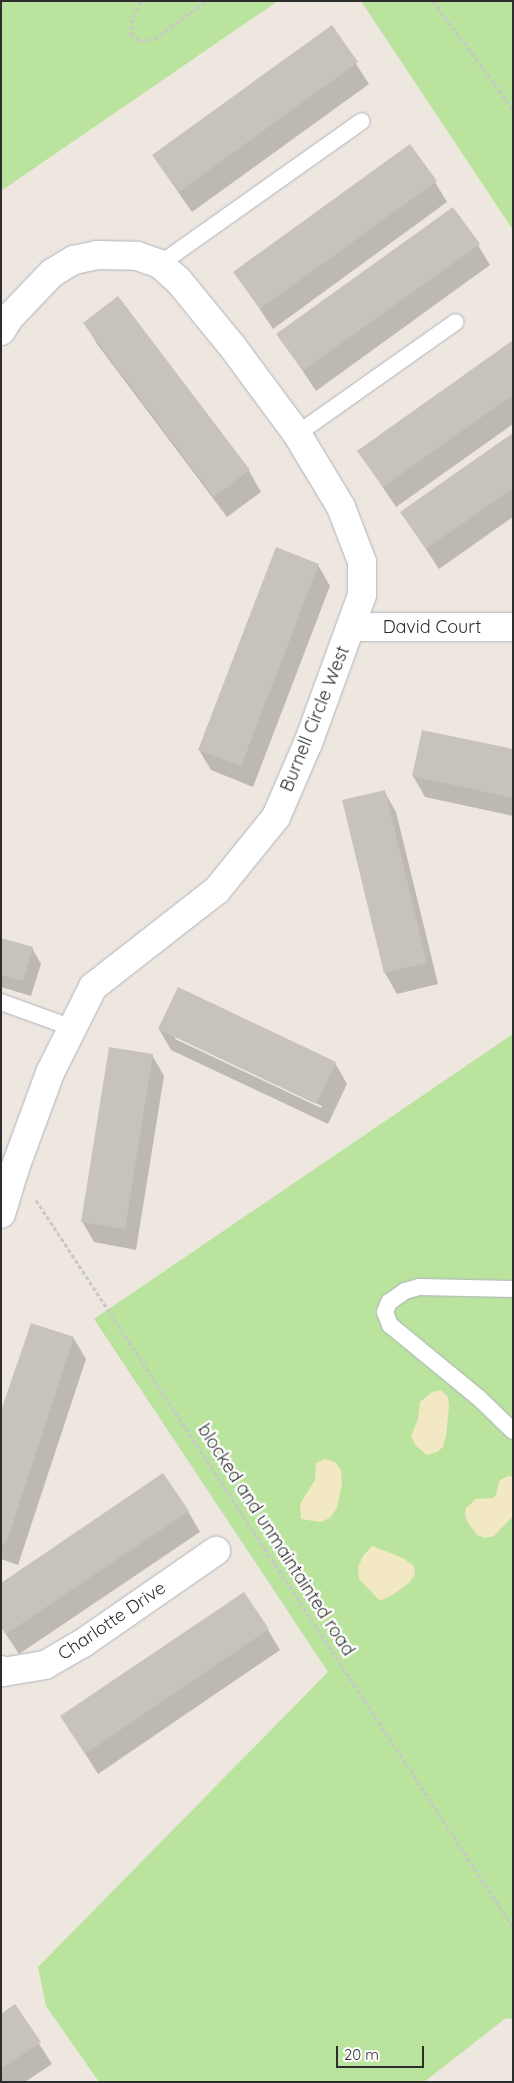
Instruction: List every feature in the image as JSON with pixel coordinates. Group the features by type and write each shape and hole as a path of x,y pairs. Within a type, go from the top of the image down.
{"street":[{"path":"1,331 9,318 52,273 74,260 98,255 148,260"},
{"name":"Burnell Circle West","path":"1,1214 8,1158 93,988 217,890 276,817 308,743 352,627 362,595 362,562 341,507 297,434 232,346 178,280 148,260"},
{"name":"David Court","path":"352,627 513,627"},
{"name":"Charlotte Drive","path":"1,1670 3,1672 46,1665 83,1643 216,1551"}],"lane":[{"path":"148,260 362,121"},
{"path":"297,434 456,322"},
{"path":"1,1002 73,1028"},
{"path":"513,1289 420,1287 405,1291 389,1302 385,1312 390,1325 479,1398 513,1431"}],"path":[{"path":"140,1 131,25 132,34 141,41 154,39 206,1"},
{"path":"433,1 513,110"},
{"name":"blocked and unmaintainted road","path":"8,1158 513,1927"}],"green space":[{"path":"1,1 278,1 1,191"},
{"path":"361,1 513,1 513,230"},
{"path":"513,1034 513,2019 506,2018 424,2082 99,2082 46,2006 38,1967 328,1672 94,1319"}],"sand":[{"path":"441,1390 448,1397 449,1407 446,1436 443,1447 437,1452 427,1455 415,1445 411,1436 418,1419 420,1402 432,1392"},
{"path":"325,1459 335,1462 341,1470 342,1483 337,1508 330,1518 320,1522 301,1519 300,1504 315,1480 316,1463"},
{"path":"508,1476 513,1477 513,1516 494,1536 485,1538 477,1535 468,1523 465,1515 466,1508 476,1499 493,1498 496,1495 499,1481"},
{"path":"372,1546 403,1558 414,1566 415,1574 410,1582 394,1594 380,1601 359,1579 358,1567 363,1556"}],"building":[{"path":"332,25 358,62 179,192 152,155"},
{"path":"410,144 437,181 260,309 233,272"},
{"path":"453,207 480,244 303,371 276,334"},
{"path":"118,296 250,470 214,497 83,323"},
{"path":"513,340 513,395 383,487 357,451"},
{"path":"513,433 513,488 426,549 400,512"},
{"path":"276,547 319,564 241,766 198,750"},
{"path":"422,730 513,749 513,798 412,776"},
{"path":"385,790 427,963 384,973 342,800"},
{"path":"1,938 33,947 23,981 1,975"},
{"path":"178,987 336,1062 316,1104 158,1029"},
{"path":"109,1047 153,1054 125,1229 81,1222"},
{"path":"31,1323 74,1337 6,1544 1,1543 1,1411"},
{"path":"163,1473 189,1511 6,1634 1,1627 1,1583"},
{"path":"244,1592 269,1629 85,1754 60,1716"},
{"path":"15,2004 41,2042 1,2069 1,2014"}]}
